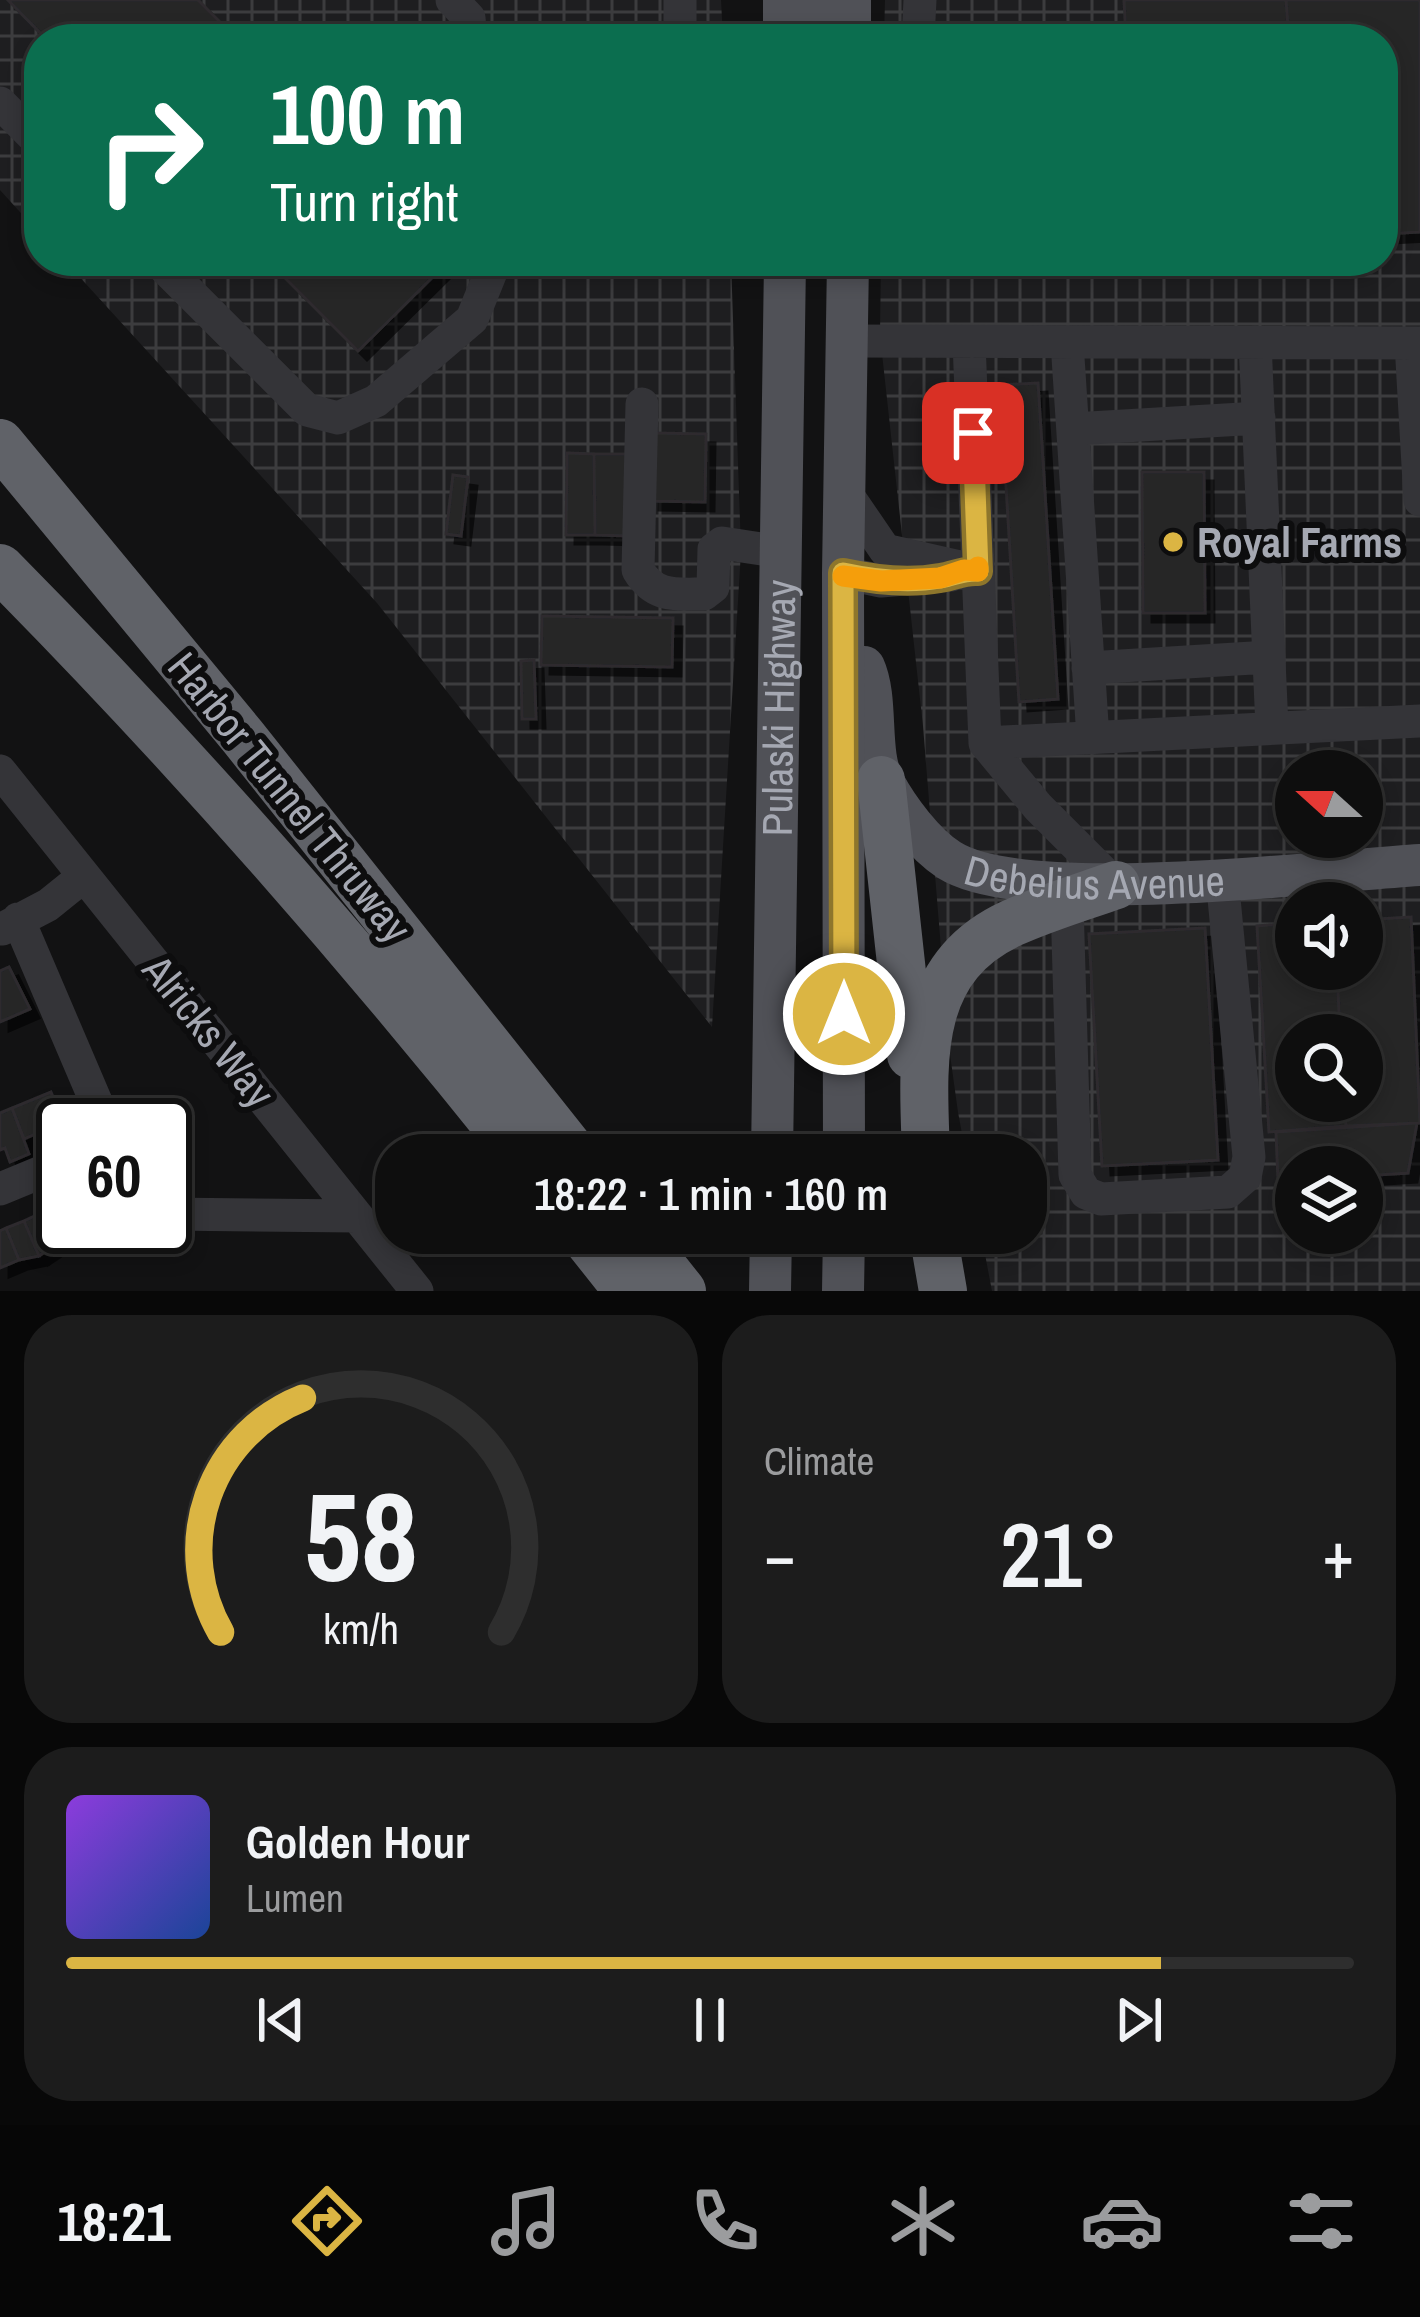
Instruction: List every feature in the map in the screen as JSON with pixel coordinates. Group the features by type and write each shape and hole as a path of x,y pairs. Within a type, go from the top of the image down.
{"highway":[{"name":"Harbor Tunnel Thruway","path":"0,443 243,737 558,1134"},
{"name":"Harbor Tunnel Thruway","path":"0,568 200,779 338,934 503,1134"},
{"path":"881,780 922,1134"},
{"path":"924,1134 926,1028 954,968 975,946 1009,924 1116,885"},
{"path":"599,1254 628,1291"},
{"path":"653,1254 682,1291"},
{"path":"937,1254 943,1291"}],"main road":[{"name":"Pulaski Highway","path":"772,1134 785,276"},
{"name":"Pulaski Highway","path":"844,1134 848,276"},
{"path":"781,552 843,573"},
{"path":"845,637 868,672 881,780"},
{"name":"Debelius Avenue","path":"881,780 922,835 947,859 1006,878 1116,885 1420,865"},
{"path":"770,1291 771,1254"},
{"path":"843,1291 844,1254"}],"street":[{"path":"452,0 470,24"},
{"path":"0,104 24,127"},
{"path":"173,276 307,410 338,418 376,401 472,319 488,276"},
{"path":"847,341 1415,343 1420,500"},
{"path":"969,341 971,571 985,743 1038,808 1116,885"},
{"path":"1067,342 1093,738"},
{"path":"1256,342 1273,728"},
{"path":"642,404 638,570 647,585 660,593 704,594 713,587 714,549 722,543 781,552"},
{"path":"1073,429 1259,418"},
{"path":"846,493 885,550 971,571"},
{"path":"843,573 881,581 971,571"},
{"path":"1088,668 1269,657"},
{"path":"985,743 1420,721"},
{"name":"Alricks Way","path":"0,771 417,1291"},
{"path":"84,876 48,905 9,925 93,1098"},
{"path":"1067,903 1075,1175 1086,1193 1101,1199 1228,1192 1246,1177 1249,1157 1222,878"},
{"path":"0,1190 36,1175"},
{"path":"192,1214 357,1216"}],"shaded area":[{"path":"0,0 721,0 722,24 24,24 24,216 0,190"},
{"path":"885,0 1420,0 1420,1291 992,1291 985,1254 1047,1254 1047,1134 962,1134 949,1047 923,726 880,335 881,276 1398,276 1398,24 884,24"},
{"path":"79,276 732,276 741,551 712,1027 377,603"}],"building":[{"path":"8,0 198,0 222,24 31,24"},
{"path":"1124,0 1286,0 1288,24 1125,24"},
{"path":"1286,0 1420,0 1420,232 1398,233 1398,24 1288,24"},
{"path":"283,276 434,276 358,351"},
{"path":"1038,383 1058,699 1019,702 1000,385"},
{"path":"652,433 706,434 705,502 650,501"},
{"path":"567,453 594,454 595,535 566,535"},
{"path":"594,454 633,454 631,536 595,535"},
{"name":"Royal Farms","path":"1142,472 1204,472 1205,613 1143,613"},
{"path":"453,475 468,477 461,536 446,534"},
{"path":"542,616 673,618 672,667 541,665"},
{"path":"534,660 536,719 522,719 521,661"},
{"path":"1411,917 1420,1123 1346,1126 1346,1122 1383,1122 1383,1014 1339,1014 1338,990 1383,990 1383,919"},
{"path":"1275,925 1275,990 1338,990 1339,1014 1275,1014 1275,1122 1346,1122 1346,1126 1269,1132 1257,926"},
{"path":"1205,928 1218,1160 1102,1166 1089,934"},
{"path":"9,967 30,1009 0,1022 0,971"},
{"path":"36,1098 36,1134 24,1139 12,1108"},
{"path":"12,1108 29,1154 10,1162 5,1148 0,1150 0,1113"},
{"path":"1417,1123 1408,1173 1383,1175 1383,1146 1277,1146 1276,1132"},
{"path":"36,1215 36,1249 24,1221"},
{"path":"24,1221 39,1256 19,1260 6,1228"},
{"path":"6,1228 19,1260 0,1268 0,1231"}],"slow traffic":[{"path":"843,576 881,581 940,578 978,571 978,567"}],"place":[{"name":"Royal Farms","path":"1173,542"}],"route":[{"path":"844,1014 843,573 881,581 978,571 973,433"}]}
